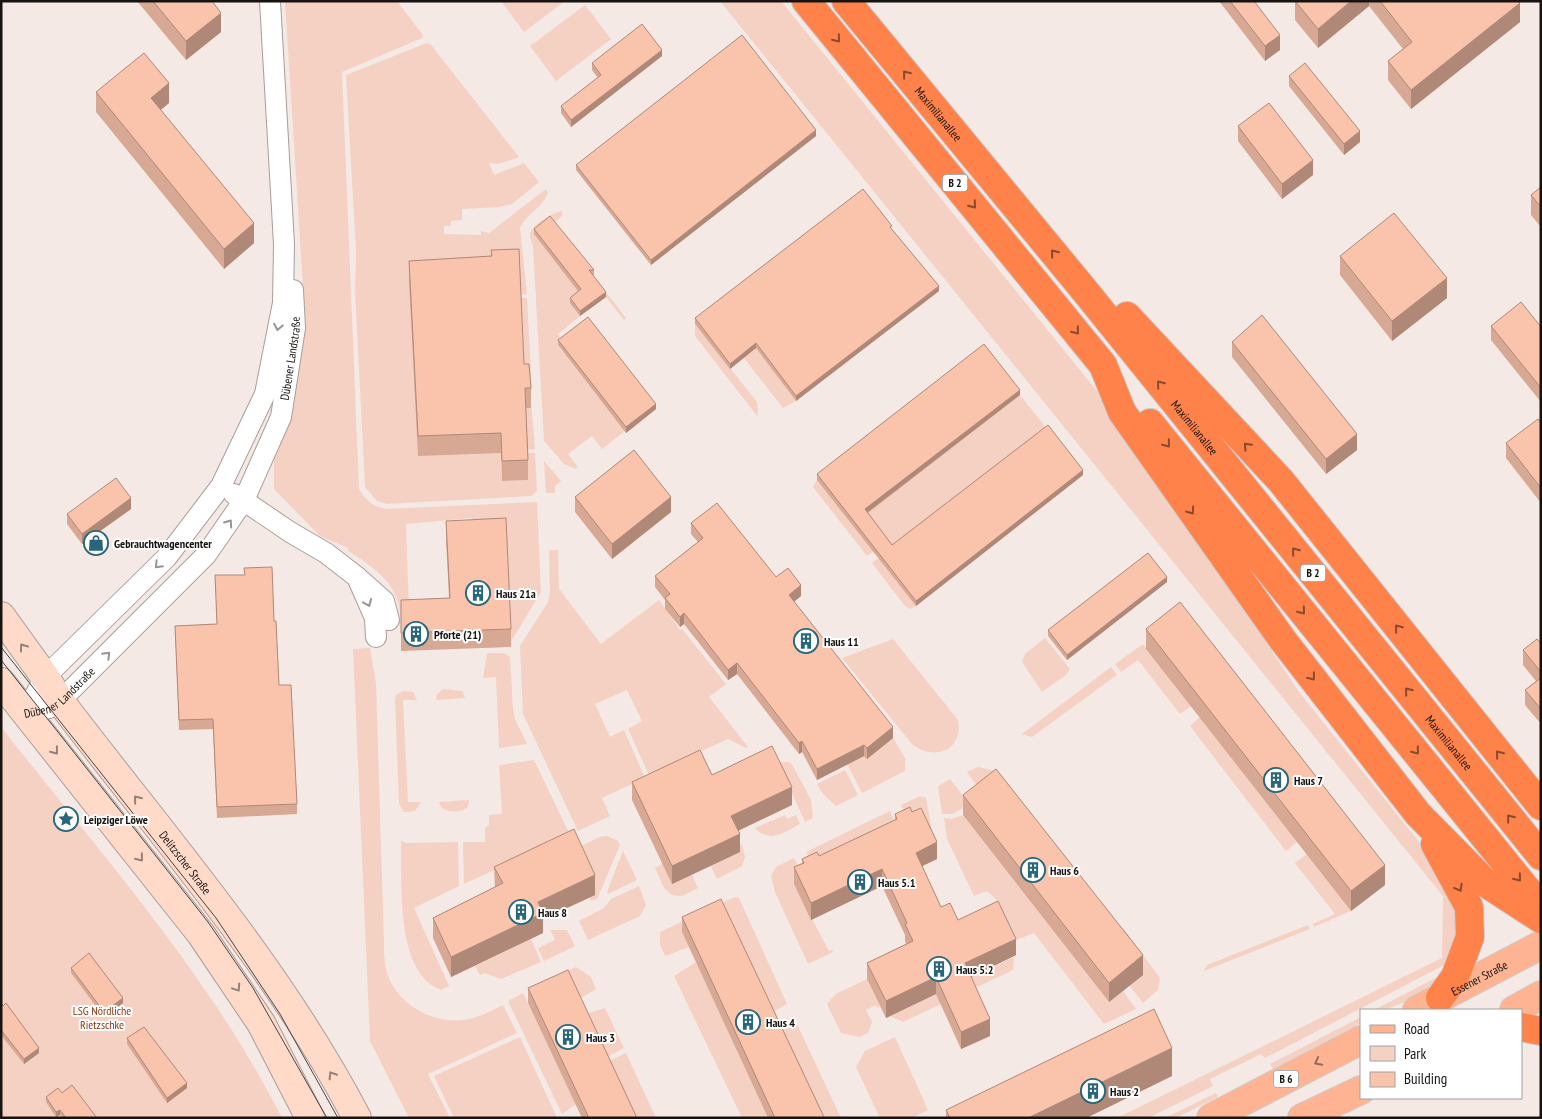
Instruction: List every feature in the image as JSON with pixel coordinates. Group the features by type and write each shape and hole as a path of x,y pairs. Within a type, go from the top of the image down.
{"highway":[{"name":"B 2","path":"806,1 1104,365 1532,908"},
{"name":"Maximilianallee","path":"846,1 1085,291 1541,856"},
{"path":"1085,291 1124,313 1281,481 1541,806"},
{"path":"1104,365 1122,412 1133,428 1282,639 1418,814 1487,884 1532,908"},
{"path":"1418,814 1469,907 1470,937 1464,958 1428,1004"},
{"path":"1522,1027 1541,1031"}],"main road":[{"name":"Delitzscher Straße","path":"1,616 45,677 60,702 221,906 280,990 357,1118"},
{"path":"1,682 201,934 261,1023 310,1118"},
{"name":"Essener Straße","path":"1428,1004 1541,945"},
{"path":"1516,1009 1541,995"},
{"name":"B 6","path":"1211,1118 1360,1041"},
{"path":"1302,1118 1360,1090"}],"street":[{"name":"Dübener Landstraße","path":"25,713 45,677 167,556 221,486 265,394 283,303 284,244 270,1"},
{"name":"Dübener Landstraße","path":"25,713 49,708 60,702 206,555 244,500 281,417 295,328 292,281 284,244"},
{"path":"221,486 290,532 326,553 357,577 384,601 389,620"},
{"path":"357,577 375,618 376,637"}],"green space":[{"path":"285,1 397,1 423,35 422,38 342,72 359,489 370,502 386,509 537,502 541,592 512,640 511,647 505,536 490,537 471,518 406,524 409,613 402,618 395,594 383,577 348,551 348,548 320,536 274,489 274,448 292,408 304,303"},
{"path":"501,1 565,1 524,32"},
{"path":"720,1 781,1 1105,401 1299,692 1452,883 1462,908 1454,960 1265,1058 1261,1054 1210,1079 1213,1086 1148,1118 1117,1118 1442,958 1443,896"},
{"path":"585,5 611,39 556,81 530,46"},
{"path":"427,43 431,45 519,157 498,164 489,163 494,175 524,163 539,182 512,204 499,207 462,209 462,220 451,221 451,226 444,226 444,234 481,235 481,231 489,233 546,189 548,193 542,203 526,218 520,227 527,294 520,295 501,453 502,481 528,480 527,453 535,453 537,491 531,496 387,504 377,501 365,487 355,291 356,251 346,75"},
{"path":"562,211 562,216 553,224 626,318 624,320 595,283 580,316 558,334 563,341 558,346 625,431 602,449 592,436 568,454 578,467 576,469 564,464 544,441 533,247 530,235 538,223 548,216"},
{"path":"892,231 767,362 796,401 783,408 744,358"},
{"path":"520,298 527,298 532,391 524,384"},
{"path":"695,324 757,402 758,417 695,336"},
{"path":"1020,395 1048,430 916,606 910,609 905,606 872,563 879,558 873,552 867,556 813,487 817,480 853,524"},
{"path":"531,402 535,449 527,450 525,408"},
{"path":"544,461 561,481 555,486 555,493 546,493"},
{"path":"549,550 558,550 559,589 601,644 659,600 680,630 682,629 726,684 709,697 748,747 746,748 728,739 649,775 628,729 642,721 627,690 595,704 610,737 624,730 645,778 602,798 610,816 578,831 523,714 520,646 548,602 550,593"},
{"path":"1045,638 1070,669 1066,675 1042,692 1022,662 1025,654"},
{"path":"893,639 958,720 959,730 956,739 952,746 946,750 929,752 912,744 842,658"},
{"path":"1143,644 1191,706 1180,714 1138,660 1121,672 1115,664"},
{"path":"370,648 376,684 384,955 388,976 400,996 409,1004 418,1010 441,1019 469,1019 503,1005 517,1033 428,1074 450,1118 409,1118 370,1041 353,649"},
{"path":"487,653 504,653 510,657 513,709 515,719 527,744 499,748 496,677 483,678"},
{"path":"1111,667 1117,675 1032,737 1022,734"},
{"path":"443,689 462,691 465,698 436,700 437,694"},
{"path":"403,691 413,692 417,700 403,700 408,802 421,802 415,811 404,812 399,804 395,700 396,695"},
{"path":"1200,717 1297,842 1286,851 1190,726"},
{"name":"LSG Nördliche Rietzschke","path":"1,727 114,868 187,964 253,1065 282,1118 1,1118"},
{"path":"893,738 905,758 905,771 862,793 839,748"},
{"path":"534,760 570,835 464,884 463,842 485,842 485,828 489,825 489,815 502,814 499,765"},
{"path":"778,762 789,762 792,764 811,800 813,818 805,822"},
{"path":"978,767 997,771 1004,778 983,794 967,772"},
{"path":"845,770 858,795 836,806 822,793 817,784"},
{"path":"950,779 969,804 953,814 942,814 938,786"},
{"path":"920,796 926,798 937,859 922,825 912,829 901,805"},
{"path":"469,800 468,807 454,812 441,807 439,802"},
{"path":"890,811 898,829 815,870 806,852"},
{"path":"785,815 787,819 796,815 800,824 783,833 772,836 761,833 755,828"},
{"path":"963,815 1109,1002 1123,991 1136,1009 1104,1024 1034,933 1016,940 998,901 987,891 974,896 947,839 944,818 951,819"},
{"path":"607,836 617,840 620,845 597,899 591,901 574,849 600,837"},
{"path":"401,841 407,843 458,842 459,886 414,908 449,986 441,990 426,980 415,965 408,946 402,902"},
{"path":"742,844 745,857 742,866 717,879 711,866"},
{"path":"623,851 637,880 608,894 607,892"},
{"path":"1307,854 1351,911 1314,927 1313,924 1335,914 1295,863"},
{"path":"794,858 804,879 794,885 829,951 832,950 833,952 808,964 775,892 771,876 776,867"},
{"path":"662,864 692,875 698,888 682,896 672,895 664,888 655,868"},
{"path":"639,886 646,905 640,916 588,940 579,921 604,908 611,899"},
{"path":"735,897 739,898 787,1004 769,1014 682,932 689,947 665,956 660,945 660,932"},
{"path":"1308,925 1310,929 1204,971 1207,965"},
{"path":"1124,929 1160,978 1158,990 1143,1003 1130,986 1113,937"},
{"path":"550,930 567,930 575,946 544,961 538,948 555,940"},
{"path":"531,939 541,962 501,979 485,973 480,975 475,966"},
{"path":"1014,957 1013,970 903,1022 890,1016"},
{"path":"696,962 768,1118 742,1118 674,976"},
{"path":"576,967 591,977 596,989 576,1001 563,973"},
{"path":"1443,974 1429,987 1412,998 1393,1007 1376,1009"},
{"path":"867,979 880,1006 877,1008 876,1005 866,1010 872,1022 868,1033 859,1037 841,1033 827,1004 836,994"},
{"path":"523,993 576,1104 562,1114 508,1001"},
{"path":"605,1008 624,1048 603,1059 582,1015"},
{"path":"1360,1018 1360,1024 1273,1069 1270,1064"},
{"path":"793,1023 797,1024 841,1118 817,1118 776,1030"},
{"path":"520,1037 557,1118 454,1118 434,1076"},
{"path":"895,1037 928,1110 912,1118 880,1118 856,1067 865,1051"},
{"path":"626,1053 656,1118 630,1118 605,1063"},
{"path":"1216,1093 1218,1097 1176,1118 1165,1118"}],"building":[{"path":"153,1 212,1 221,13 186,41"},
{"path":"1230,1 1254,1 1280,35 1265,46"},
{"path":"1295,1 1351,1 1318,29"},
{"path":"1380,1 1518,1 1520,3 1411,90 1388,61 1412,42"},
{"path":"642,24 662,50 571,120 561,106 601,75 592,63"},
{"path":"742,35 816,130 651,260 576,165"},
{"path":"144,53 169,83 151,98 254,223 224,249 96,92"},
{"path":"1305,63 1360,131 1344,144 1289,76"},
{"path":"1269,103 1313,160 1282,184 1238,126"},
{"path":"1541,187 1541,207 1531,195"},
{"path":"863,189 892,226 890,227 939,286 796,396 756,343 730,364 695,318"},
{"path":"1394,213 1447,278 1392,321 1340,256"},
{"path":"550,216 594,270 589,270 606,292 580,311 570,298 581,289 534,229"},
{"path":"519,249 524,364 529,364 531,388 525,388 528,460 502,461 501,433 418,436 409,261 492,256 491,250"},
{"path":"1521,302 1541,327 1541,388 1491,326"},
{"path":"1262,315 1357,434 1326,459 1232,342"},
{"path":"588,317 656,404 626,427 558,340"},
{"path":"984,344 1020,390 865,509 892,545 1048,425 1083,470 916,601 817,474"},
{"path":"1538,419 1541,423 1541,488 1506,443"},
{"path":"634,450 671,497 612,544 575,497"},
{"path":"116,478 131,498 82,534 67,514"},
{"path":"717,503 776,577 788,568 801,585 789,595 893,727 867,748 864,745 817,769 802,741 799,743 737,663 728,670 684,613 680,617 665,598 670,594 655,576 703,538 691,523"},
{"name":"Haus 21a","path":"506,518 511,629 401,633 401,600 450,598 446,521"},
{"path":"1148,553 1167,577 1067,655 1048,630"},
{"path":"272,567 279,685 291,685 297,804 217,807 213,719 179,720 175,626 217,624 215,575 245,575 244,568"},
{"name":"Haus 7","path":"1180,602 1385,865 1351,891 1146,629"},
{"path":"1537,639 1541,644 1541,672 1523,650"},
{"path":"1541,678 1541,709 1525,690"},
{"path":"772,746 792,787 731,816 740,834 672,866 632,782 700,750 712,775"},
{"name":"Haus 6","path":"996,769 1143,955 1109,983 963,795"},
{"path":"910,807 912,812 921,808 937,842 916,853 941,907 950,903 958,920 998,901 1016,939 965,963 990,1019 961,1032 936,977 886,1001 867,963 913,941 905,924 907,923 882,869 811,903 794,867 804,863 802,859 817,852 819,856 897,819 895,814"},
{"name":"Haus 8","path":"574,829 595,875 538,902 543,913 451,957 433,918 503,883 494,867"},
{"name":"Haus 4","path":"721,899 824,1117 822,1118 775,1118 682,917"},
{"path":"89,953 123,998 104,1012 71,968"},
{"name":"Haus 3","path":"568,970 637,1118 589,1118 528,988"},
{"path":"1,1003 3,1006 6,1003 39,1048 24,1059 1,1030"},
{"path":"1154,1009 1172,1048 1028,1118 950,1118 946,1110"},
{"path":"144,1027 187,1083 167,1098 127,1038"},
{"path":"72,1085 97,1118 66,1118 60,1110 56,1112 46,1097 58,1088 62,1093"}],"tram line":[{"path":"1,647 216,918 280,1014 338,1118"},
{"path":"1,660 208,922 253,988 327,1118"}],"place":[{"name":"Gebrauchtwagencenter","path":"96,543"},
{"name":"Haus 21a","path":"478,593"},
{"name":"Pforte (21)","path":"416,634"},
{"name":"Haus 11","path":"806,641"},
{"name":"Haus 7","path":"1276,780"},
{"name":"Leipziger Löwe","path":"66,819"},
{"name":"Haus 6","path":"1033,870"},
{"name":"Haus 5.1","path":"860,882"},
{"name":"Haus 8","path":"521,912"},
{"name":"Haus 5.2","path":"939,969"},
{"name":"Haus 4","path":"748,1022"},
{"name":"Haus 3","path":"568,1037"},
{"name":"Haus 2","path":"1093,1091"}]}
